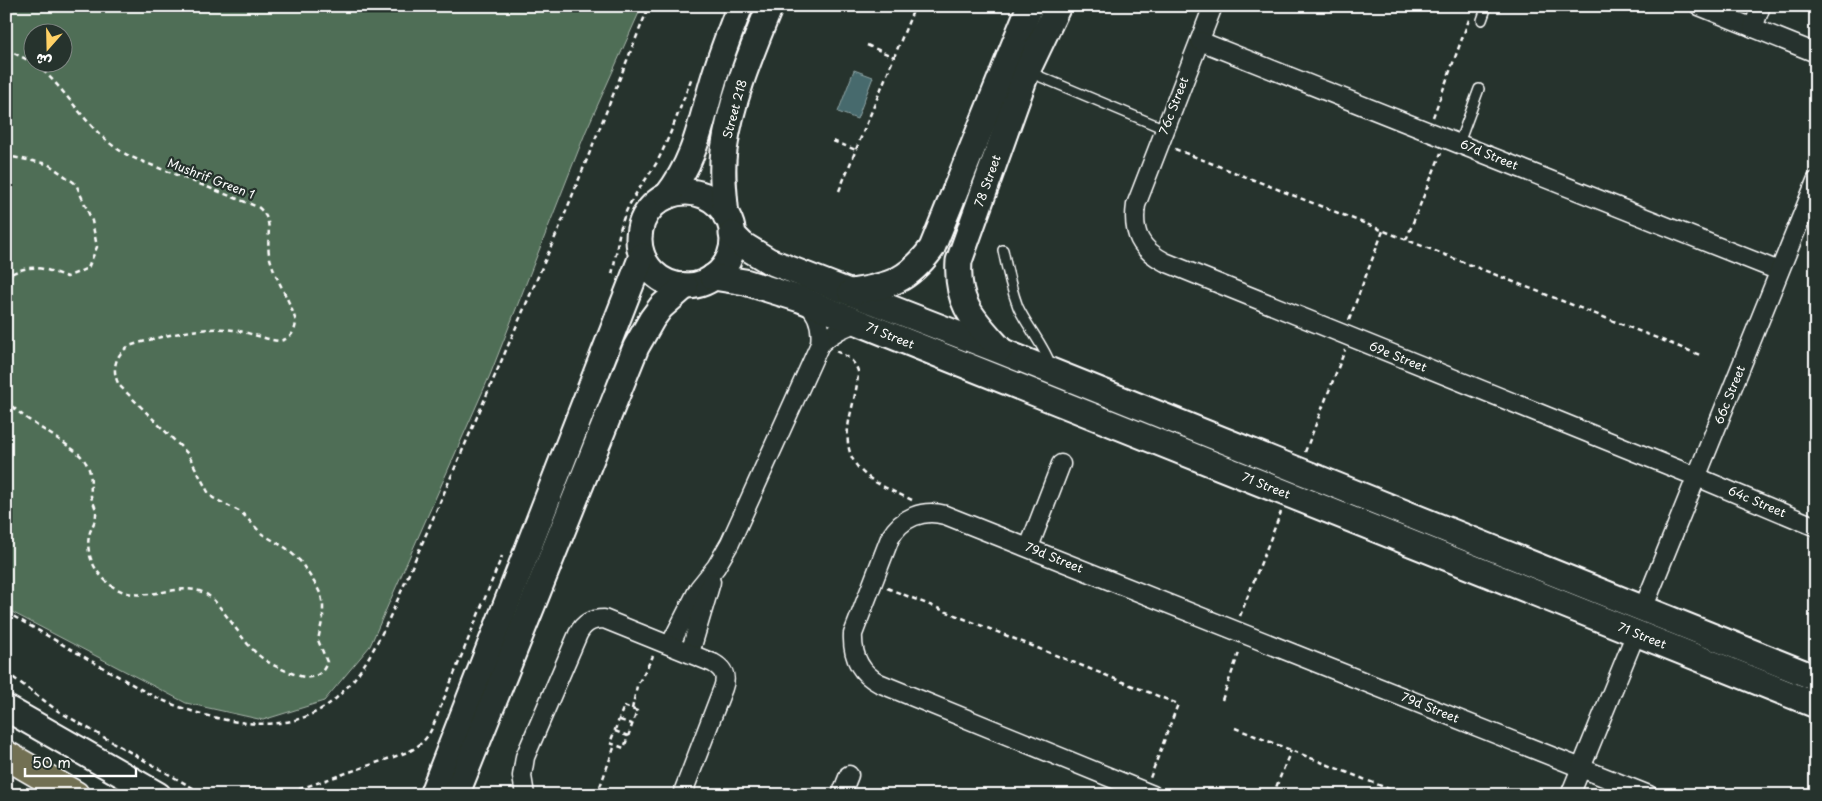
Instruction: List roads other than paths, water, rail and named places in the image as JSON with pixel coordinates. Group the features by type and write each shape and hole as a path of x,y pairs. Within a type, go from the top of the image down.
{"highway":[{"path":"6,755 75,795"}],"street":[{"path":"667,196 682,176 693,153 715,75 740,6"},
{"name":"Street 218","path":"729,225 723,173 728,130 740,83 770,6"},
{"name":"78 Street","path":"850,292 878,288 894,282 922,262 932,248 1030,6"},
{"name":"76c Street","path":"1136,205 1213,6"},
{"path":"1699,6 1816,52"},
{"path":"1754,28 1762,6"},
{"name":"78 Street","path":"1001,351 968,311 961,295 958,278 959,261 1027,71 1055,9"},
{"name":"67d Street","path":"1200,41 1779,270"},
{"name":"66c Street","path":"1643,609 1816,181"},
{"path":"676,193 696,193 713,201 729,225 732,242 729,258 719,272 704,282 686,286 676,285 659,278 652,272 642,256 638,239 642,221 652,206 667,196 676,193"},
{"name":"69e Street","path":"1136,205 1134,219 1136,233 1142,245 1152,256 1697,477"},
{"name":"71 Street","path":"729,225 743,245 769,261 1001,351 1816,678"},
{"path":"432,795 642,256"},
{"name":"71 Street","path":"713,277 745,282 800,299 1816,705"},
{"path":"456,795 636,347 661,307 686,286"},
{"path":"664,643 730,543 820,344 820,324 816,314 809,305 800,299"},
{"path":"820,344 841,328 859,323"},
{"path":"1029,547 1061,464"},
{"name":"64c Street","path":"1697,477 1816,528"},
{"name":"79d Street","path":"1149,793 871,679 860,667 854,651 855,626 894,530 906,520 921,514 930,512 946,515 1650,795"},
{"path":"690,653 710,588 711,574"},
{"path":"1531,592 1533,584 1540,580 1624,612 1631,613 1643,609"},
{"path":"525,795 522,776 524,757 582,627 596,619 604,619 690,653 720,667 724,673 725,681 682,795"},
{"path":"1570,795 1636,633"},
{"path":"6,708 158,795"},
{"path":"841,795 849,776"}],"lane":[{"path":"1482,20 1487,6"},
{"path":"1027,71 1162,136"},
{"path":"1453,141 1479,89"},
{"path":"1003,250 1010,283 1019,308 1048,355 1054,373"}],"water":[{"path":"854,70 873,77 857,119 838,112"}]}
